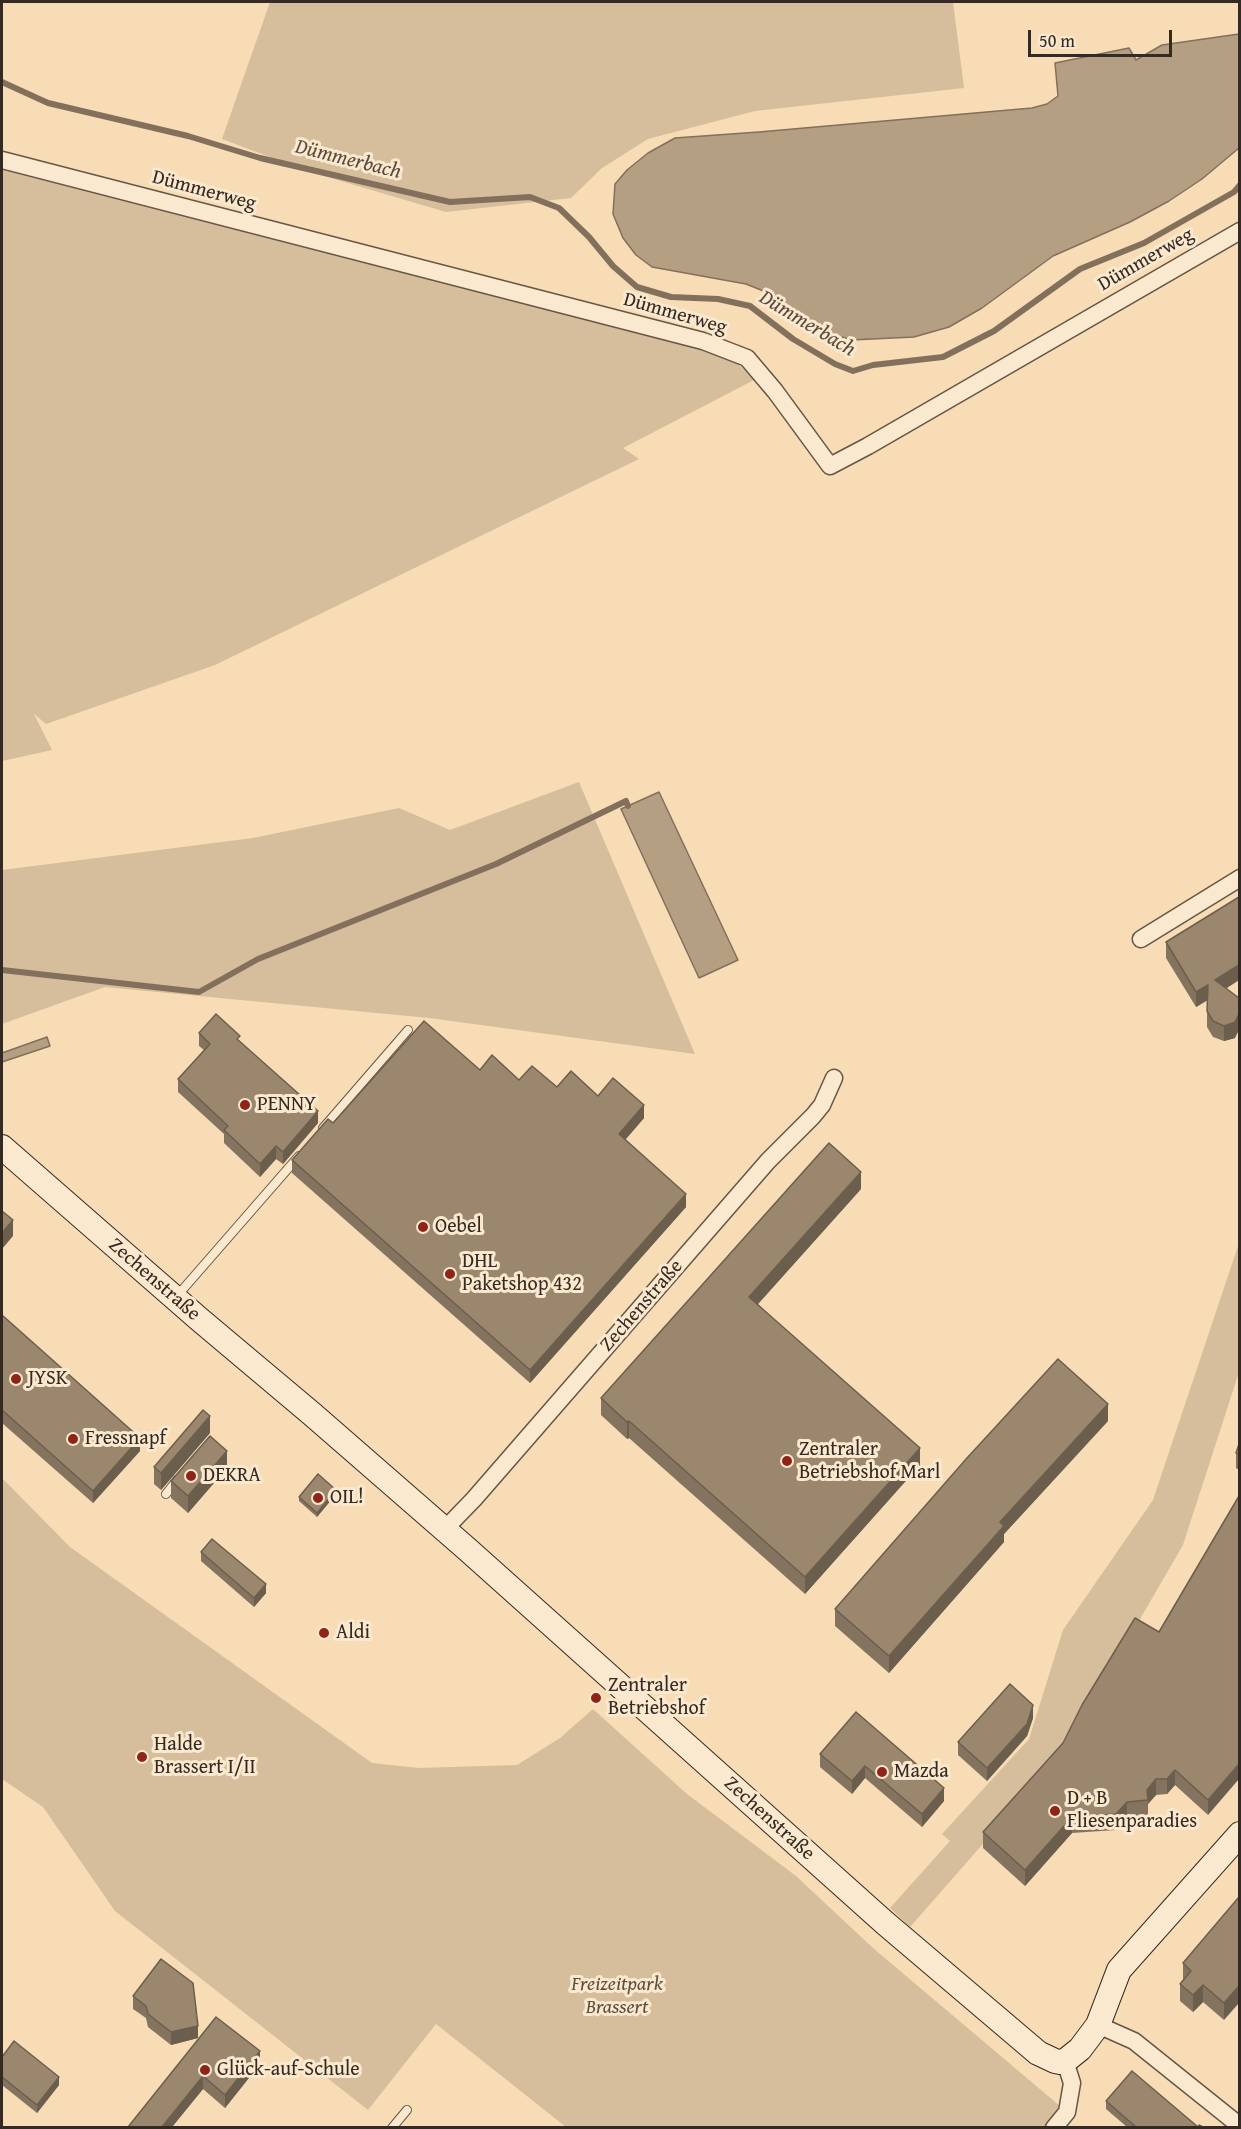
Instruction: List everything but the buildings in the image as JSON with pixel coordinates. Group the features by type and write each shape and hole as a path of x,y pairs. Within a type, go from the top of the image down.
{"street":[{"name":"Dümmerweg","path":"2,160 703,341 747,358 775,391 830,466 1239,231"},
{"path":"1141,939 1239,878"},
{"name":"Zechenstraße","path":"444,1530 474,1499 768,1161 813,1116 822,1105 834,1078"},
{"name":"Zechenstraße","path":"2,1147 175,1299 312,1414 891,1928 1027,2045 1055,2061 1065,2061"},
{"path":"1054,2127 1067,2112 1072,2083 1065,2061 1080,2049 1098,2025 1119,1970 1239,1834"},
{"path":"1098,2025 1134,2041 1235,2121"}],"lane":[{"path":"317,1135 408,1030"},
{"path":"175,1299 302,1153"},
{"path":"166,1494 187,1469"},
{"path":"392,2127 407,2110"}],"green space":[{"path":"270,2 953,2 964,88 755,111 648,139 602,168 571,198 446,212 307,171 222,139"},
{"path":"2,168 710,352 735,361 754,380 623,448 639,459 215,665 46,724 34,714 52,750 2,761"},
{"path":"579,782 695,1054 429,1018 105,987 2,1024 2,870 253,838 399,808 450,830"},
{"path":"1239,1243 1239,1372 1183,1545 1061,1755 910,1927 890,1908 950,1841 942,1834 1029,1739 1063,1630 1153,1500"},
{"name":"Freizeitpark Brassert","path":"2,1478 70,1547 372,1763 419,1768 517,1765 560,1738 593,1709 687,1794 796,1876 873,1948 1067,2112 1054,2128 566,2127 436,2024 368,2110 115,1911 43,1807 2,1779"}],"shaded area":[{"path":"1239,34 1239,148 1202,179 1169,201 1130,222 1053,256 982,308 949,327 914,337 851,340 821,330 776,296 746,284 652,267 636,255 623,238 613,214 615,184 627,170 648,153 675,138 1032,108 1047,104 1058,96 1055,63 1129,48 1136,60 1162,45"},
{"path":"659,792 738,960 699,978 621,809"},
{"path":"47,1037 50,1046 2,1062 2,1053"}],"waterway":[{"name":"Dümmerbach","path":"2,82 48,103 188,136 260,158 450,202 530,197 559,208 589,237 613,266 637,287 671,297 718,299 750,306 793,339 835,364 853,371 873,365 943,357 994,331 1080,269 1144,243 1234,192 1240,185"},
{"path":"2,970 199,992 258,959 496,864 626,801 628,806"}],"place":[{"name":"PENNY","path":"245,1105"},
{"name":"Oebel","path":"423,1227"},
{"name":"DHL Paketshop 432","path":"450,1274"},
{"name":"JYSK","path":"16,1379"},
{"name":"Fressnapf","path":"73,1439"},
{"name":"Zentraler Betriebshof Marl","path":"787,1461"},
{"name":"DEKRA","path":"191,1476"},
{"name":"OIL!","path":"318,1498"},
{"name":"Aldi","path":"324,1633"},
{"name":"Zentraler Betriebshof","path":"596,1698"},
{"name":"Halde Brassert I/II","path":"142,1757"},
{"name":"Mazda","path":"882,1772"},
{"name":"D + B Fliesenparadies","path":"1055,1811"},
{"name":"Glück-auf-Schule","path":"205,2070"}]}
